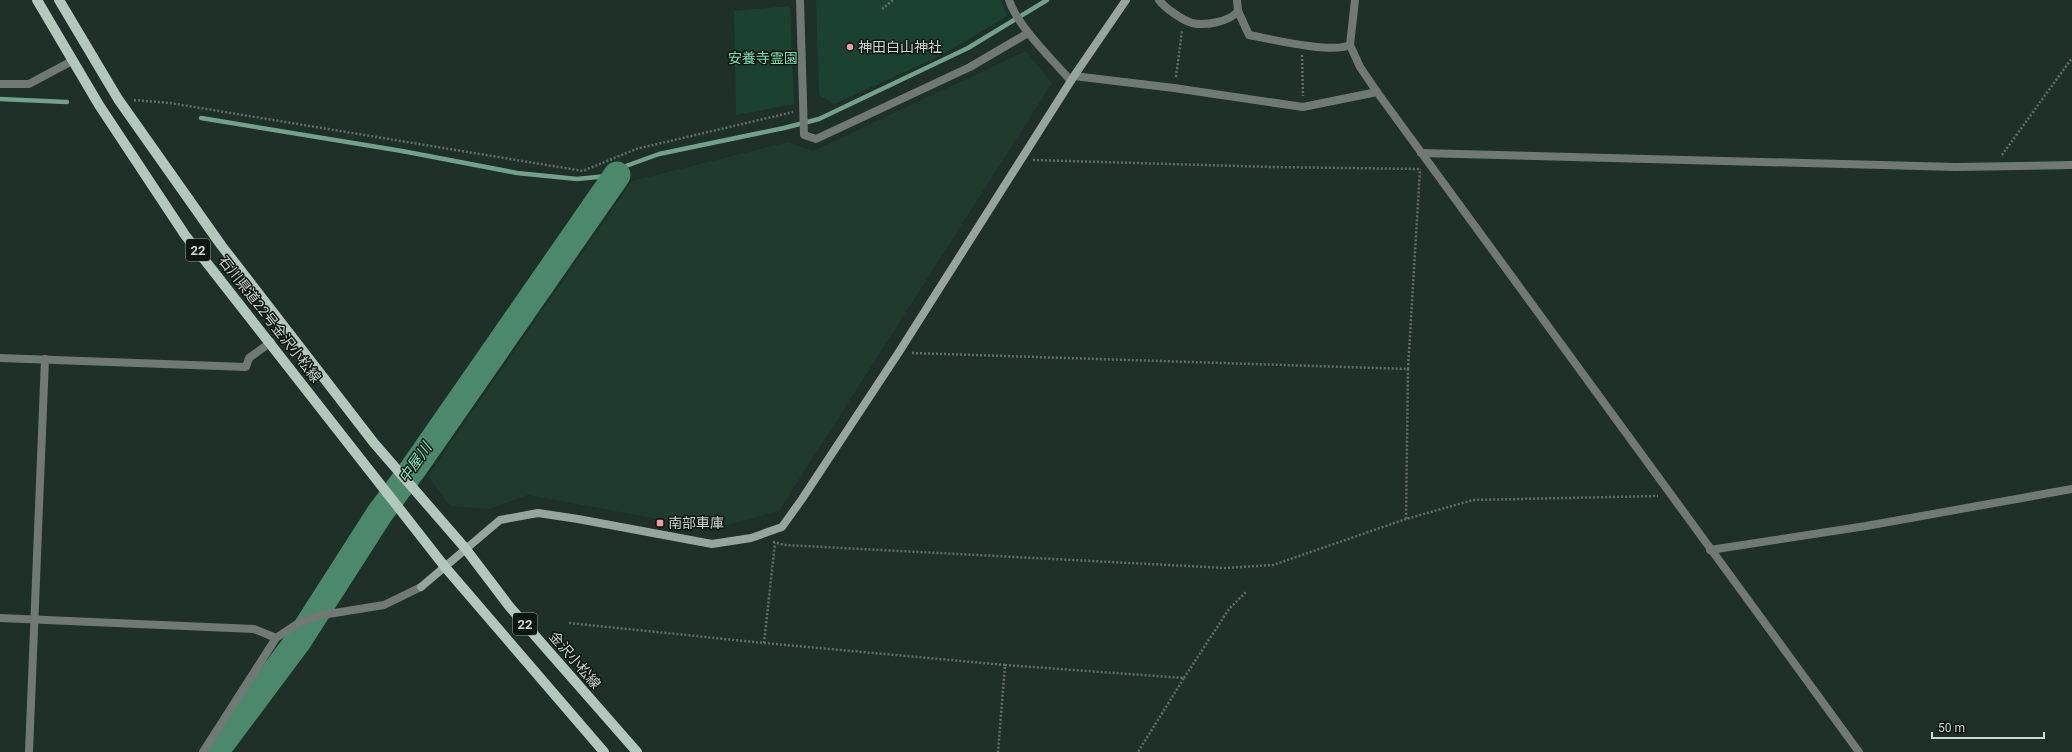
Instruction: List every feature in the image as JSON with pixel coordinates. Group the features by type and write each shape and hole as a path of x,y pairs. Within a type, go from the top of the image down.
{"main road":[{"name":"石川県道22号金沢小松線","path":"37,0 72,61 185,235 445,567"},
{"name":"石川県道22号金沢小松線","path":"59,0 118,99 221,245 391,463 417,493"},
{"name":"金沢小松線","path":"417,493 465,548 509,606 637,752"},
{"name":"22","path":"445,567 604,752"}],"street":[{"path":"800,0 802,110 804,135 816,138 970,67 1028,33"},
{"path":"1009,0 1012,10 1024,24 1028,33 1073,78 1174,88 1303,107 1376,92"},
{"path":"202,752 276,638 300,622 322,615 384,605 421,587 465,548 500,520 538,513 712,544 751,538 782,527 899,352 1073,78 1126,0"},
{"path":"1159,0 1183,18 1191,22 1198,23 1215,22 1234,16 1238,11"},
{"path":"1237,0 1238,11 1249,35 1302,44 1343,48 1350,45"},
{"path":"1355,0 1350,45 1360,67 1376,92 1859,752"},
{"path":"0,84 29,84 72,61"},
{"path":"1421,153 1956,167 2072,165"},
{"path":"0,358 246,367 249,358 270,342"},
{"path":"29,752 33,619 45,359"},
{"path":"1710,550 1889,522 2072,489"},
{"path":"0,618 254,629 276,638"}],"path":[{"path":"882,9 894,0"},
{"path":"1174,88 1183,18"},
{"path":"1302,44 1303,107"},
{"path":"1994,167 2072,58"},
{"path":"118,99 170,103 583,171 636,149 802,110"},
{"path":"1406,519 1408,368 1421,153"},
{"path":"1021,160 1272,167 1420,169"},
{"path":"899,352 1408,368"},
{"path":"751,538 776,543 1226,568 1273,565 1406,519 1473,500 1673,496"},
{"path":"764,643 776,543"},
{"path":"1138,752 1229,608 1247,591"},
{"path":"569,623 764,643 1005,665 1184,678"},
{"path":"998,752 1005,665"}],"shaded area":[{"path":"1026,51 1052,83 779,511 712,529 528,495 489,509 450,506 428,476 632,181 788,142 813,151"}],"green space":[{"path":"816,0 1001,0 1007,16 940,56 834,104 819,95"},
{"name":"安養寺霊園","path":"790,6 794,104 736,115 734,11"}],"waterway":[{"path":"201,118 402,151 517,173 577,179 617,175 626,166 659,154 784,128 819,119 968,48 1047,0"},
{"path":"0,99 67,102"},
{"name":"中屋川","path":"215,752 298,641 380,513 413,469 617,175"}],"place":[{"name":"神田白山神社","path":"850,47"},
{"name":"南部車庫","path":"660,523"}]}
